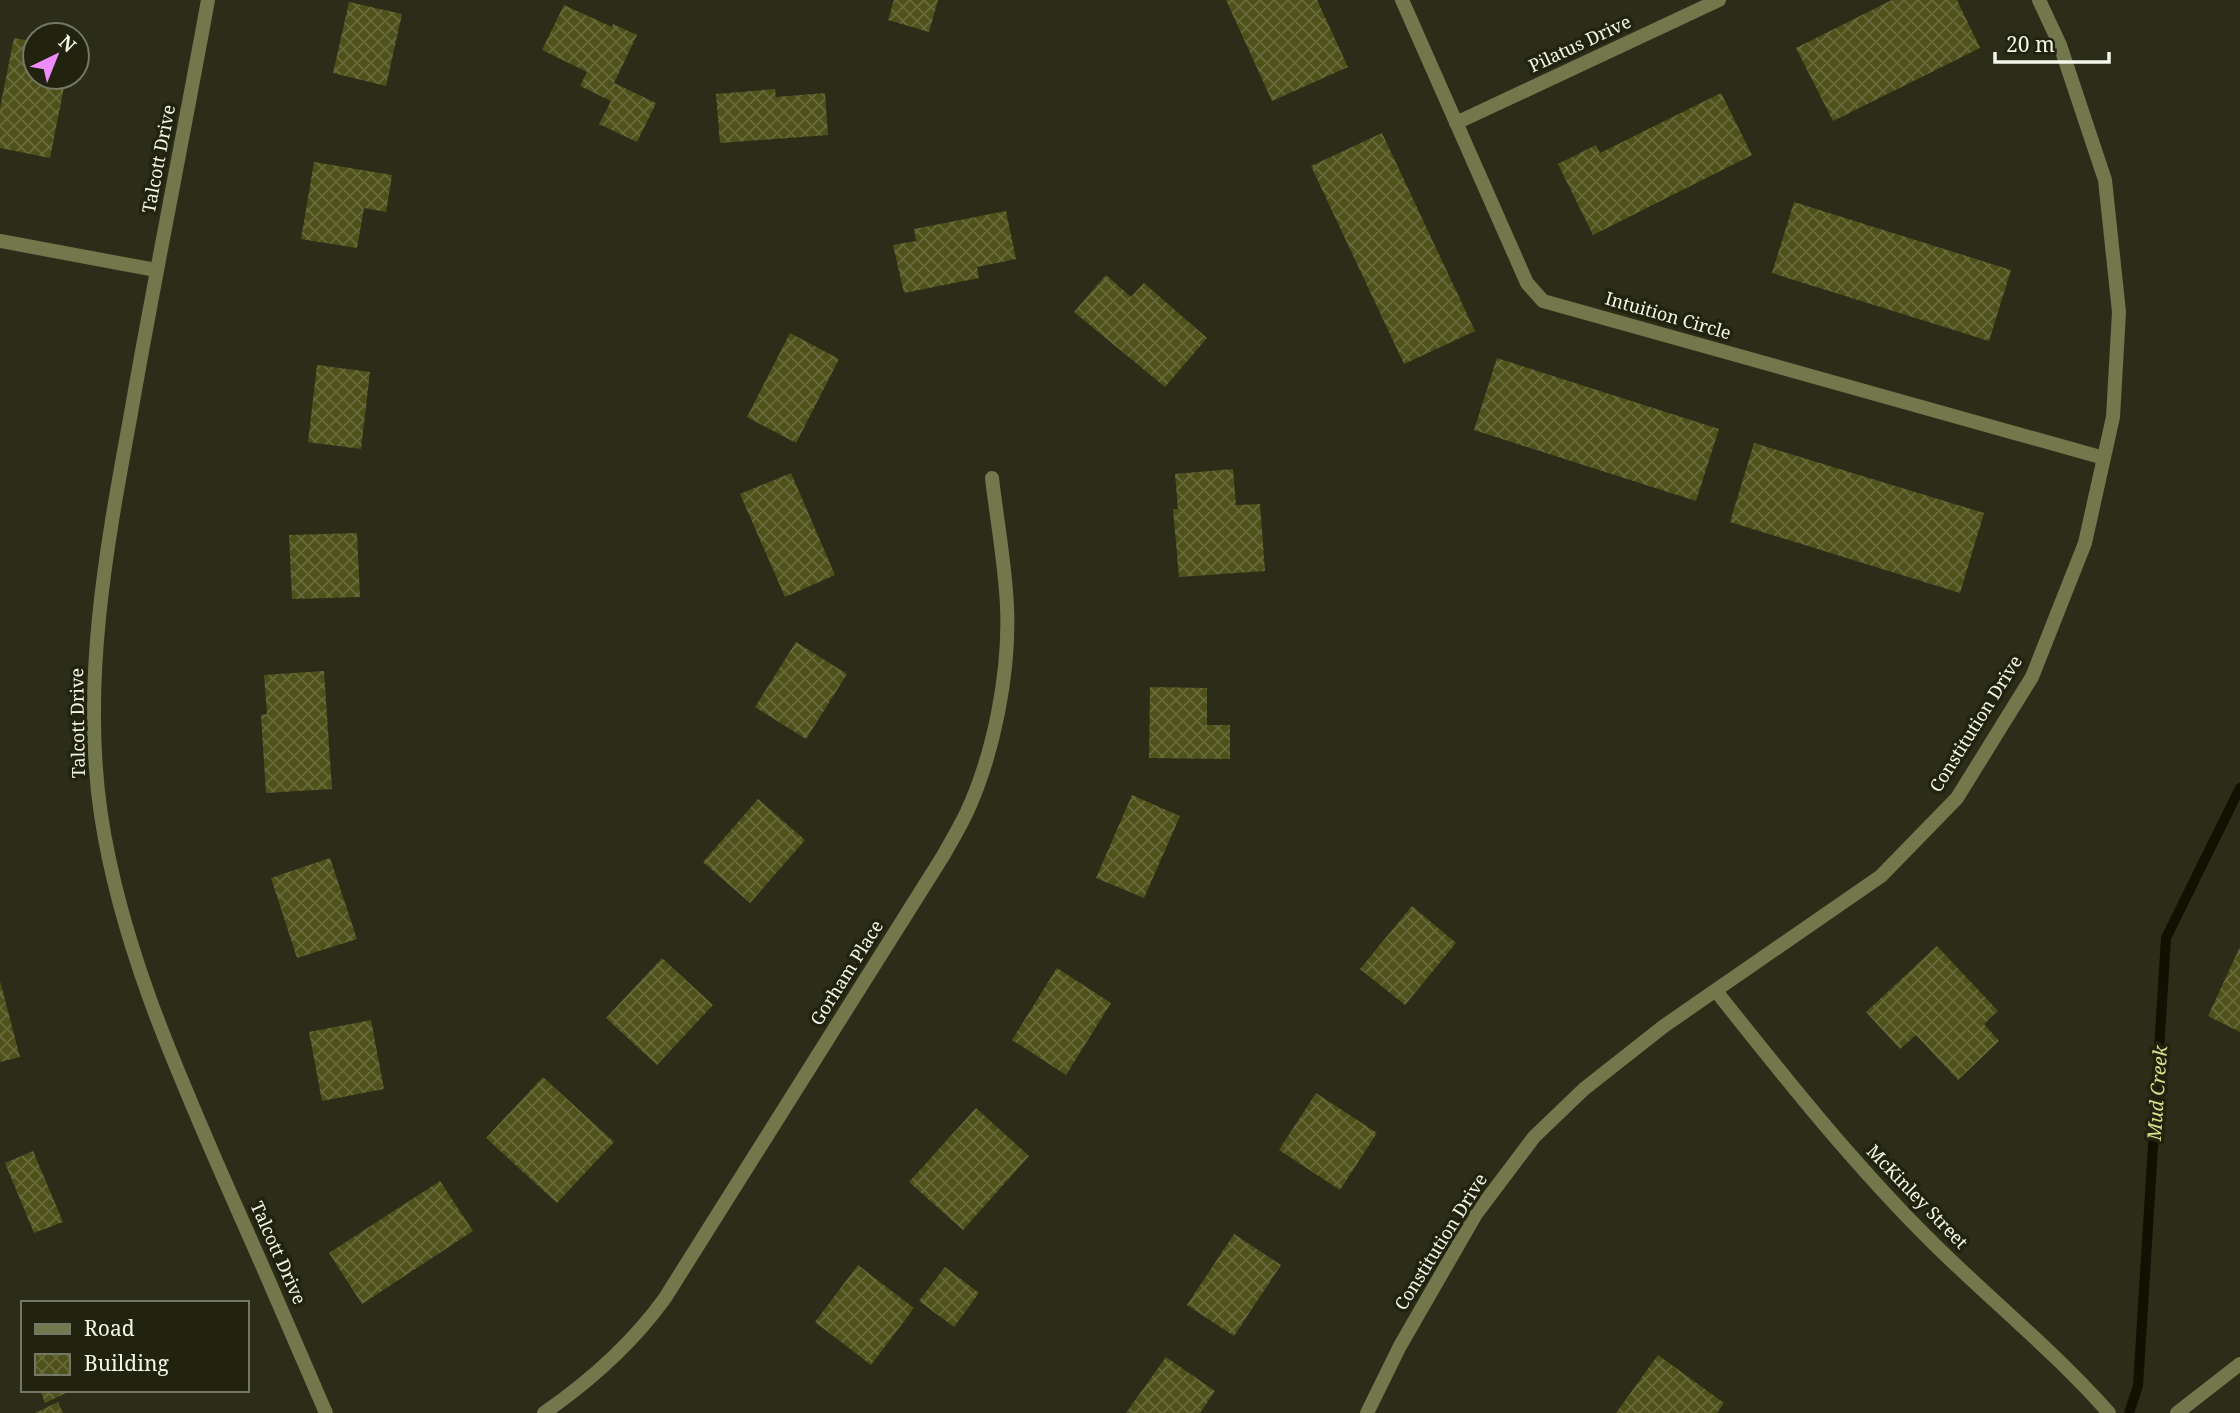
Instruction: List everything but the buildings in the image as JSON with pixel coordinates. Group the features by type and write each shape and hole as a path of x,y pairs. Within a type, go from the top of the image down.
{"street":[{"name":"Talcott Drive","path":"208,0 184,136 156,270 115,504 99,628 95,688 96,766 100,813 116,891 140,976 180,1080 326,1413"},
{"name":"Intuition Circle","path":"1402,0 1527,283 1544,301 2104,458"},
{"name":"Pilatus Drive","path":"1456,123 1719,0"},
{"name":"Constitution Drive","path":"1367,1413 1400,1346 1476,1214 1534,1137 1584,1089 1664,1026 1881,876 1957,798 2032,677 2085,543 2113,417 2119,312 2105,180 2060,45 2039,0"},
{"path":"0,241 156,270"},
{"name":"Gorham Place","path":"544,1413 574,1392 619,1352 644,1326 664,1298 943,856 966,814 992,734 1007,641 1007,604 992,478"},
{"name":"McKinley Street","path":"1716,991 1835,1140 1934,1244 2070,1370 2109,1413"},
{"path":"2177,1413 2240,1364"}],"waterway":[{"name":"Mud Creek","path":"2129,1413 2138,1386 2166,938 2240,788"}]}
